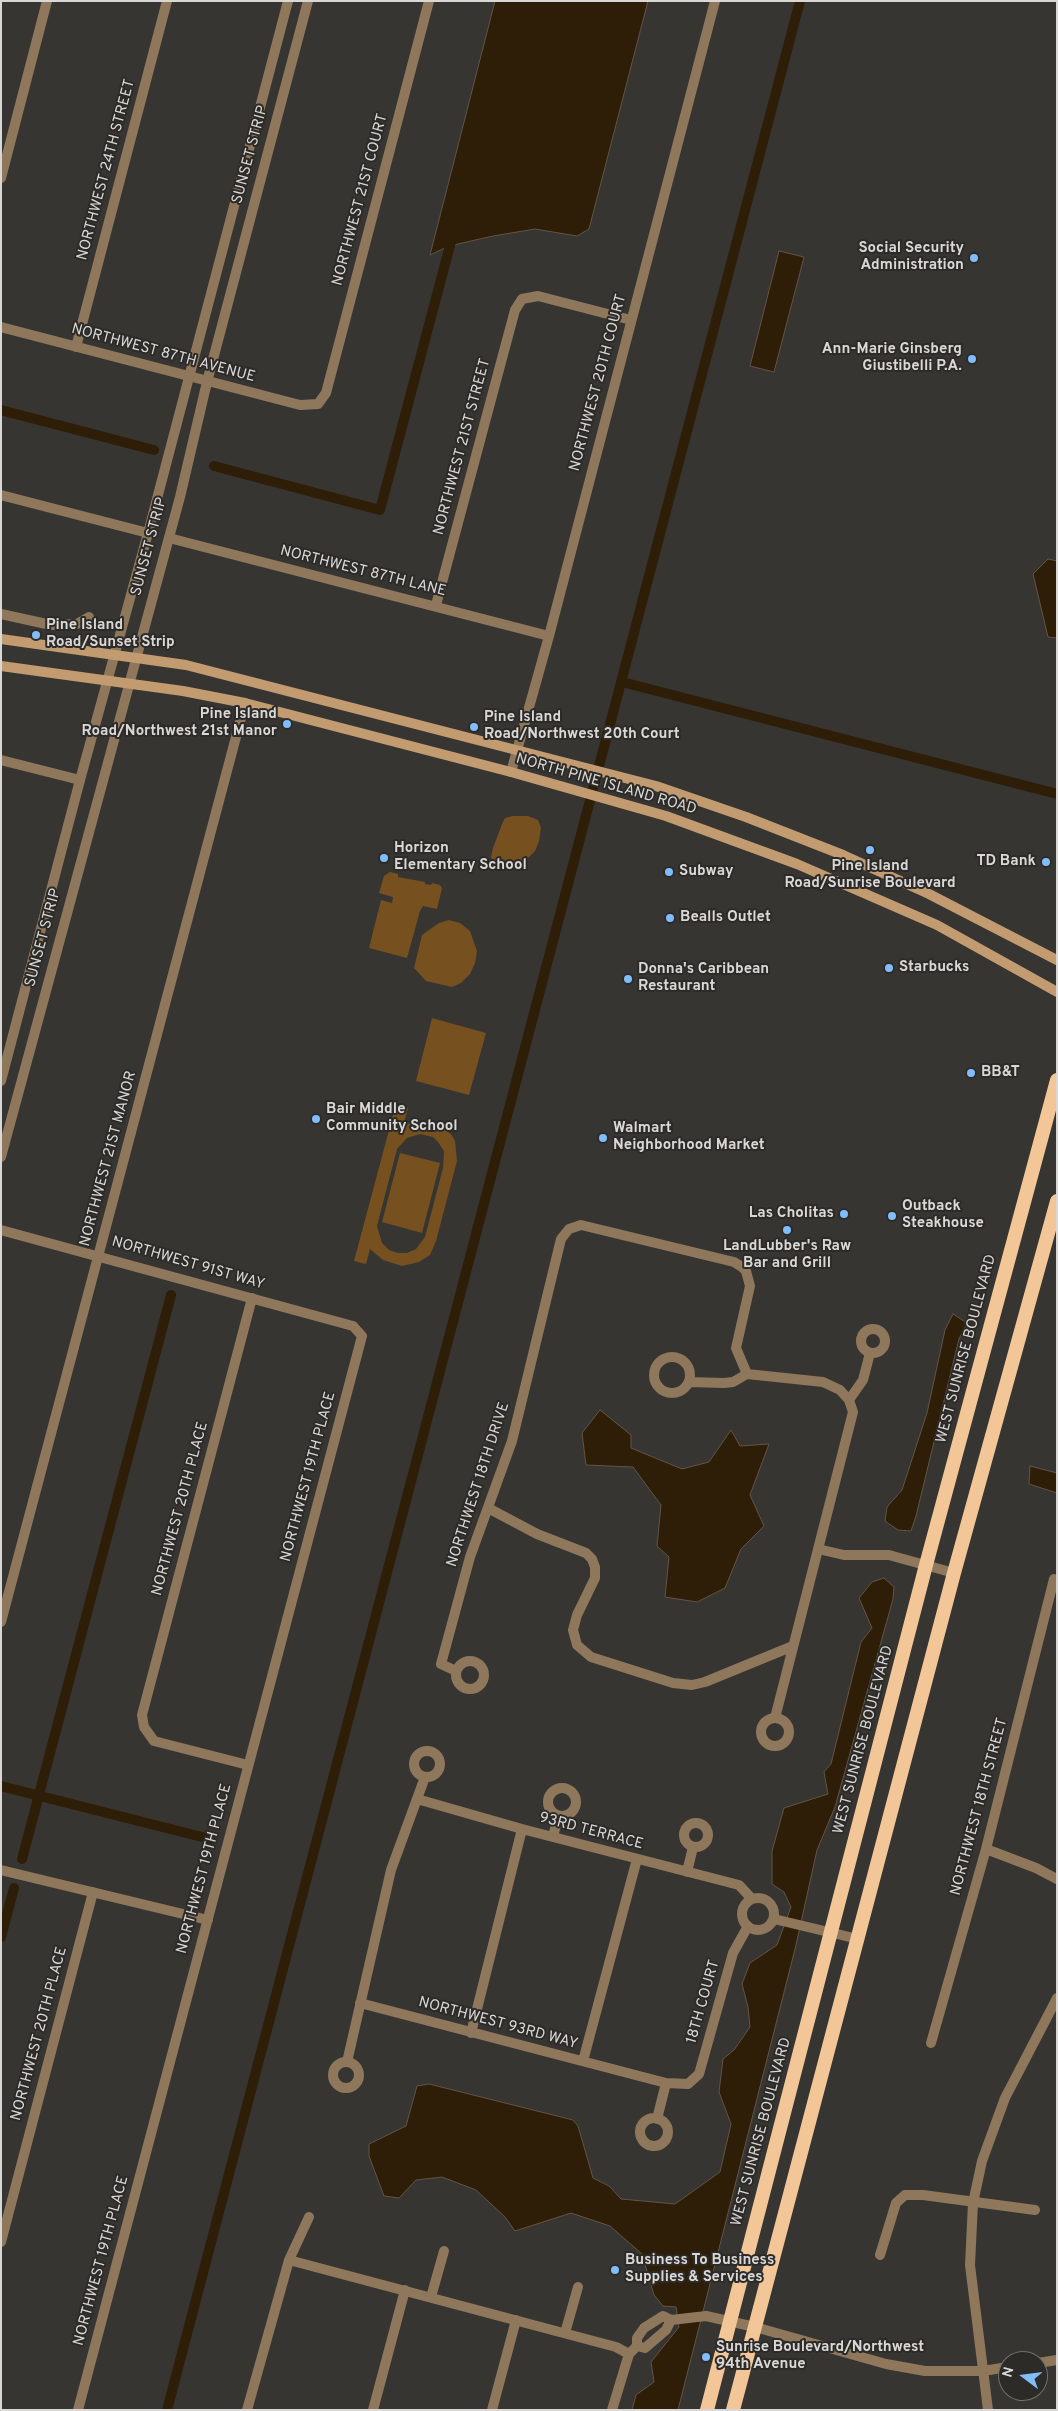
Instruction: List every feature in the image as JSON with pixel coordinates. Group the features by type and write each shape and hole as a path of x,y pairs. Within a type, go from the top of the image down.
{"highway":[{"name":"WEST SUNRISE BOULEVARD","path":"707,2410 926,1565 1057,1080"},
{"path":"733,2410 954,1573 1057,1201"}],"main road":[{"name":"NORTH PINE ISLAND ROAD","path":"1,639 135,657 214,672 623,778 746,817 844,856 929,894 1057,960"},
{"name":"NORTH PINE ISLAND ROAD","path":"1,666 128,683 245,703 511,772 666,816 761,849 850,885 937,925 1057,992"}],"street":[{"path":"1,178 48,1"},
{"name":"NORTHWEST 24TH STREET","path":"76,347 167,1"},
{"name":"SUNSET STRIP","path":"1,1082 106,680 148,532 288,1"},
{"name":"SUNSET STRIP","path":"1,1157 135,657 169,538 207,382 308,1"},
{"name":"NORTHWEST 21ST COURT","path":"318,404 326,393 429,1"},
{"name":"NORTHWEST 20TH COURT","path":"511,772 549,636 715,1"},
{"name":"NORTHWEST 21ST STREET","path":"436,605 515,310 522,299 538,296 631,320"},
{"name":"NORTHWEST 87TH AVENUE","path":"1,327 300,405 318,404"},
{"path":"1,495 148,532"},
{"name":"NORTHWEST 87TH LANE","path":"169,538 436,605 549,636"},
{"path":"1,614 51,625 78,624 89,617"},
{"name":"NORTHWEST 21ST MANOR","path":"1,1622 245,703"},
{"path":"1,760 80,780"},
{"name":"NORTHWEST 18TH DRIVE","path":"456,1671 441,1664 470,1558 512,1441 561,1239 568,1229 580,1225 734,1262 742,1267 746,1271 750,1286 736,1340 736,1348 746,1374"},
{"name":"NORTHWEST 91ST WAY","path":"1,1230 99,1255 353,1326 362,1336"},
{"name":"NORTHWEST 20TH PLACE","path":"248,1765 154,1741 144,1727 142,1715 252,1298"},
{"name":"NORTHWEST 19TH PLACE","path":"78,2410 362,1336"},
{"path":"849,1400 863,1380 870,1353"},
{"path":"689,1382 733,1382 746,1374 823,1382 840,1390 849,1400 853,1412 775,1718"},
{"path":"488,1508 537,1534 586,1553 592,1560 595,1567 594,1578 577,1615 573,1630 577,1645 591,1657 673,1683 692,1685 705,1682 793,1646"},
{"path":"818,1549 844,1555 890,1555 954,1573"},
{"name":"NORTHWEST 18TH STREET","path":"931,2043 986,1849 1054,1578"},
{"path":"347,2062 391,1870 425,1777"},
{"name":"93RD TERRACE","path":"417,1799 522,1829 739,1885 752,1899"},
{"path":"553,1837 558,1816"},
{"path":"471,2033 522,1829"},
{"path":"687,1872 693,1847"},
{"path":"986,1849 1036,1868 1057,1879"},
{"path":"583,2061 637,1859"},
{"path":"1,1870 208,1920"},
{"name":"NORTHWEST 20TH PLACE","path":"1,2242 93,1892"},
{"path":"779,1920 774,1908 767,1900 752,1899 747,1902 742,1911 742,1917 752,1929 763,1930 779,1920 858,1939"},
{"name":"18TH COURT","path":"688,2084 699,2074 733,1953 748,1926"},
{"path":"988,2410 970,2266 973,2203 982,2161 1005,2098 1057,1998"},
{"name":"NORTHWEST 93RD WAY","path":"360,2003 666,2083 688,2084"},
{"path":"656,2119 666,2083"},
{"path":"880,2255 896,2203 905,2195 923,2194 973,2203 1035,2210"},
{"path":"246,2410 289,2260 309,2217"},
{"path":"431,2297 444,2251"},
{"path":"289,2260 616,2346 629,2354"},
{"path":"565,2333 578,2286"},
{"path":"373,2410 405,2290"},
{"path":"612,2410 629,2354 637,2346 637,2338 644,2328 663,2316 673,2319 706,2316 730,2320 886,2364 925,2371 983,2371 998,2369"},
{"path":"637,2346 645,2348 666,2330 673,2319"},
{"path":"492,2410 516,2320"}],"shaded area":[{"path":"495,1 648,1 589,229 577,236 535,229 449,246 430,255"},
{"path":"779,251 804,257 774,372 750,366"},
{"path":"1048,559 1057,561 1057,638 1048,637 1033,574"},
{"path":"528,816 538,820 541,828 539,841 535,851 522,864 501,866 495,863 491,857 493,848 505,818"},
{"path":"390,872 398,874 398,877 425,882 425,884 440,885 442,888 437,909 423,906 420,911 407,958 369,948 381,900 392,903 393,897 379,893 384,876"},
{"path":"449,920 460,923 470,931 477,951 475,963 470,974 461,983 452,987 426,981 414,968 422,935 439,923"},
{"path":"432,1018 486,1033 469,1095 416,1081"},
{"path":"396,1104 408,1108 403,1126 415,1121 437,1124 451,1134 455,1141 457,1161 436,1241 430,1255 419,1262 402,1266 383,1260 370,1249 366,1264 354,1261","holes":["420,1134 433,1137 444,1151 443,1168 425,1237 416,1249 407,1253 389,1250 382,1243 377,1226 397,1149 407,1138"]},
{"path":"400,1153 440,1163 422,1233 382,1222"},
{"path":"953,1314 967,1323 959,1339 911,1531 898,1530 885,1521 887,1507 902,1490 927,1413 945,1330"},
{"path":"600,1410 631,1435 631,1448 682,1469 709,1462 731,1430 740,1446 769,1444 750,1495 764,1526 741,1549 725,1588 697,1602 665,1597 669,1557 657,1546 661,1505 633,1467 586,1465 582,1433"},
{"path":"1030,1466 1057,1473 1057,1493 1029,1484"},
{"path":"884,1578 894,1587 893,1599 835,1807 817,1850 796,1945 678,2410 632,2410 636,2395 654,2382 651,2362 679,2327 676,2307 663,2306 654,2295 642,2254 610,2226 571,2213 515,2231 505,2217 476,2190 442,2177 416,2180 399,2198 384,2196 369,2156 369,2144 406,2126 417,2086 429,2084 573,2120 578,2126 593,2178 609,2186 621,2199 675,2204 720,2172 731,2124 719,2092 723,2059 734,2050 750,2027 748,2007 742,1984 750,1963 777,1945 791,1907 784,1892 772,1884 772,1851 784,1808 828,1794 824,1772 831,1764 861,1642 872,1628 859,1598 872,1582"}],"waterway":[{"path":"167,2410 800,1"},
{"path":"214,466 380,510 453,234"},
{"path":"1,410 154,450"},
{"path":"622,682 1057,794"},
{"path":"22,1859 171,1295"},
{"path":"1,1786 210,1839"},
{"path":"1,1937 14,1888"}],"place":[{"name":"Social Security Administration","path":"974,258"},
{"name":"Ann-Marie Ginsberg Giustibelli P.A.","path":"972,359"},
{"name":"Pine Island Road/Sunset Strip","path":"36,635"},
{"name":"Pine Island Road/Northwest 21st Manor","path":"287,724"},
{"name":"Pine Island Road/Northwest 20th Court","path":"474,727"},
{"name":"Pine Island Road/Sunrise Boulevard","path":"870,850"},
{"name":"Horizon Elementary School","path":"384,858"},
{"name":"TD Bank","path":"1046,862"},
{"name":"Subway","path":"669,872"},
{"name":"Bealls Outlet","path":"670,918"},
{"name":"Starbucks","path":"889,968"},
{"name":"Donna's Caribbean Restaurant","path":"628,979"},
{"name":"BB&T","path":"971,1073"},
{"name":"Bair Middle Community School","path":"316,1119"},
{"name":"Walmart Neighborhood Market","path":"603,1138"},
{"name":"Las Cholitas","path":"844,1214"},
{"name":"Outback Steakhouse","path":"892,1216"},
{"name":"LandLubber's Raw Bar and Grill","path":"787,1230"},
{"name":"Business To Business Supplies & Services","path":"615,2270"},
{"name":"Sunrise Boulevard/Northwest 94th Avenue","path":"706,2357"}]}
